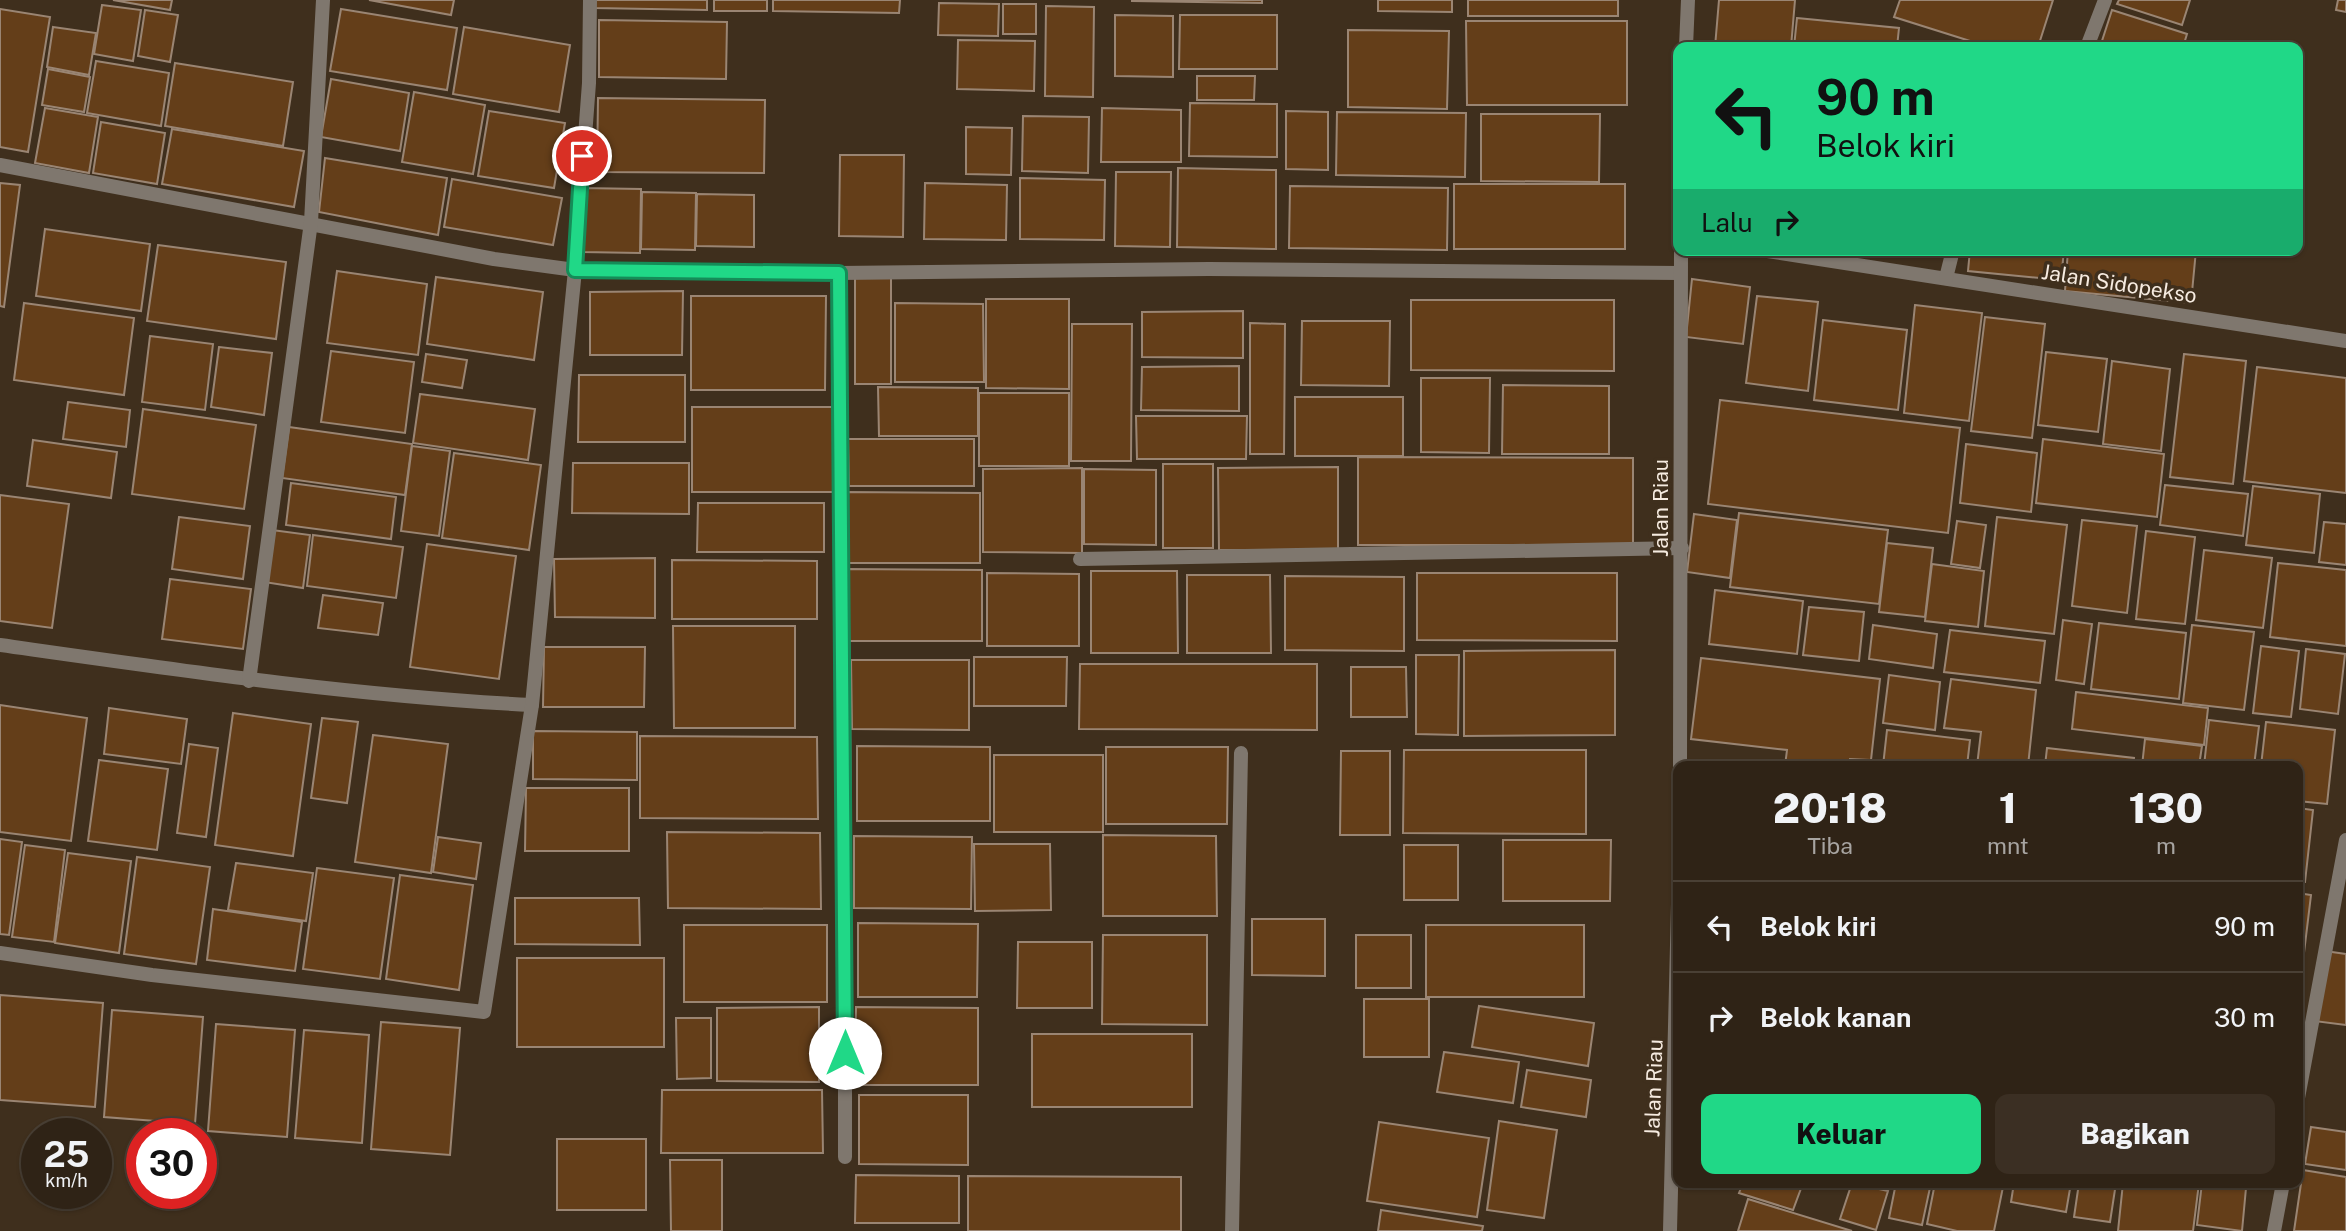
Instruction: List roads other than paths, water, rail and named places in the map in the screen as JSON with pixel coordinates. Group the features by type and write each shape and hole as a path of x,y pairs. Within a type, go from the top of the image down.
{"street":[{"path":"249,681 311,222 324,0"},
{"path":"0,953 152,975 484,1012 532,705 575,270 589,83 590,0"},
{"path":"1686,42 1688,0"},
{"path":"2089,42 2105,0"},
{"path":"0,165 311,222 494,259 575,270 839,273 1209,269 1679,273"},
{"name":"Jalan Riau","path":"1680,256 1680,761"},
{"name":"Jalan Sidopekso","path":"1801,256 2346,341"},
{"path":"1946,278 1952,256"},
{"path":"839,273 845,792 845,1157"},
{"path":"1080,559 1682,548"},
{"path":"0,645 249,681 438,701 532,705"},
{"path":"1232,1231 1241,753"},
{"path":"2303,1071 2346,840"},
{"name":"Jalan Riau","path":"1670,1231 1673,1108"},
{"path":"2274,1231 2282,1188"}]}
